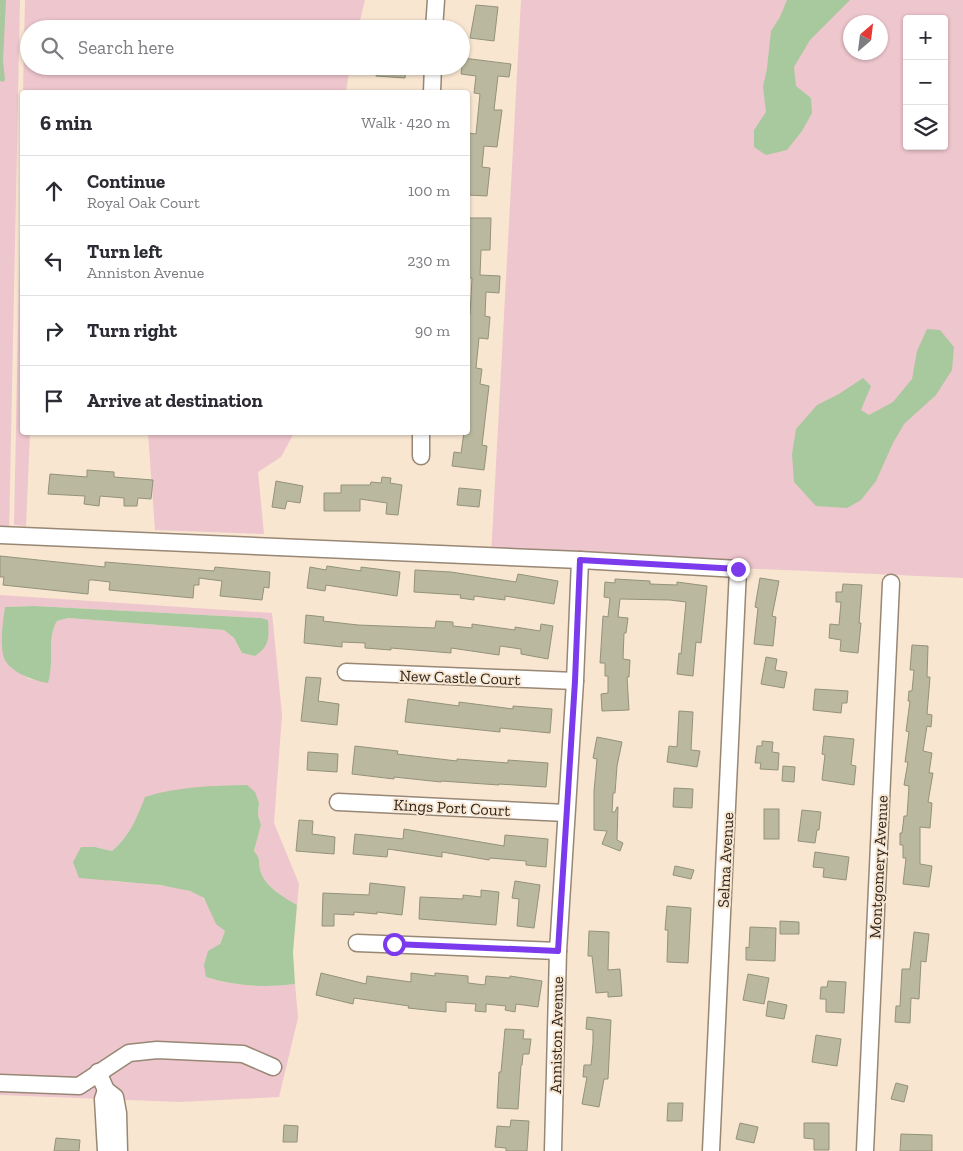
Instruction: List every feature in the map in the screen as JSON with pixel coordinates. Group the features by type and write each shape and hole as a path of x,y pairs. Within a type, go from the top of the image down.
{"street":[{"path":"435,20 436,0"},
{"path":"432,90 433,75"},
{"path":"421,435 421,456"},
{"path":"0,535 580,560"},
{"name":"Selma Avenue","path":"580,560 738,569 712,1151"},
{"name":"Anniston Avenue","path":"553,1151 558,951 575,681 580,560"},
{"name":"Montgomery Avenue","path":"865,1151 891,583"},
{"name":"New Castle Court","path":"346,672 575,681"},
{"name":"Kings Port Court","path":"338,802 566,813"},
{"path":"357,943 558,951"},
{"path":"0,1083 79,1086 129,1053 157,1050 243,1054 273,1067"},
{"path":"98,1072 106,1090 115,1097 118,1113 119,1151"},
{"path":"106,1090 103,1099 106,1151"}],"shaded area":[{"path":"0,0 20,0 9,536 0,535"},
{"path":"0,0 6,0 3,61 5,80 3,82 0,81"},
{"path":"25,0 365,0 360,20 25,20"},
{"path":"521,0 963,0 963,578 491,557"},
{"path":"787,0 850,0 810,40 794,67 796,86 811,98 812,113 802,131 787,150 766,155 754,147 754,130 766,112 763,87 771,31 780,17"},
{"path":"23,75 349,75 346,90 23,90"},
{"path":"20,230 20,435 30,435 26,526 14,525"},
{"path":"927,329 940,330 954,347 952,370 936,395 904,424 876,481 861,500 847,508 816,506 794,482 792,454 796,429 817,405 839,394 863,378 871,386 861,410 869,415 893,402 912,379 917,351"},
{"path":"148,435 293,435 281,457 258,472 264,534 155,530"},
{"path":"0,595 272,613 282,715 274,823 299,884 297,905 270,886 262,875 258,858 254,851 261,825 258,815 259,803 146,797 132,827 118,846 112,851 95,847 109,881 174,887 197,894 204,899 214,919 225,931 206,977 250,985 273,986 295,984 298,1018 279,1097 180,1102 0,1095","holes":["35,606 261,618 268,620 260,652 255,656 242,653 234,638 224,630 68,618 57,621 52,636 51,667 48,682 29,679 10,666 5,607"]},
{"path":"35,606 261,618 268,620 268,641 264,649 255,656 242,653 234,638 224,630 68,618 57,621 54,628 48,683 35,680 14,670 5,660 3,654 2,636 5,607"},
{"path":"247,785 255,792 259,803 258,815 261,825 254,851 258,858 262,875 270,886 297,905 293,952 295,984 273,986 250,985 206,977 204,965 208,951 220,944 225,931 216,924 204,898 190,891 160,885 79,878 73,862 81,847 95,847 112,851 118,846 136,820 145,797 158,793 208,786"}],"building":[{"path":"476,5 498,7 494,41 470,38"},
{"path":"470,59 511,64 509,77 498,76 494,110 502,110 497,147 484,146 482,167 490,168 487,196 470,195 470,133 476,134 480,94 474,93 476,76 468,75"},
{"path":"376,75 405,75 405,78"},
{"path":"470,218 491,218 490,250 481,250 480,275 500,276 499,293 486,292 485,316 490,317 488,339 479,338 476,368 482,369 480,384 489,386 482,445 487,446 484,470 452,466 454,452 461,453 464,435 470,435 470,315 472,278 470,278"},
{"path":"87,470 114,472 114,477 153,480 151,499 138,498 137,506 124,506 124,498 100,496 99,506 84,504 85,496 48,494 50,474 87,477"},
{"path":"382,477 391,478 390,483 402,485 398,515 386,514 387,503 360,499 360,511 324,511 324,493 341,493 341,485 381,483"},
{"path":"276,481 303,486 300,503 287,501 285,509 272,507"},
{"path":"459,488 481,490 479,507 457,505"},
{"path":"0,556 105,567 105,562 214,571 215,567 270,572 269,588 264,587 262,600 220,596 222,581 199,578 199,585 194,585 193,598 109,590 110,582 93,580 89,580 88,594 3,585 4,577 0,577"},
{"path":"327,566 361,571 361,567 400,572 397,596 326,585 325,591 307,588 310,567 326,570"},
{"path":"415,570 451,572 516,582 518,574 558,581 554,604 505,596 505,600 474,596 474,600 460,598 461,595 414,592"},
{"path":"760,578 779,581 772,616 776,617 773,646 754,644 758,608 755,607"},
{"path":"615,579 650,581 650,584 677,585 677,582 707,586 701,643 696,642 693,676 677,674 686,602 620,599 618,617 628,618 626,633 624,633 623,659 630,660 629,677 627,677 629,710 602,711 601,694 608,693 608,676 605,676 605,663 600,663 603,616 608,617 610,598 604,597 605,582 615,583"},
{"path":"843,584 862,585 858,653 840,651 841,640 829,638 830,624 839,625 841,602 836,602 836,592 842,592"},
{"path":"306,615 324,617 323,621 358,625 435,628 436,621 453,622 453,626 472,628 472,624 515,630 515,627 540,631 541,624 553,626 548,659 521,654 521,649 500,646 499,655 451,648 451,653 391,648 391,650 365,648 365,643 342,642 342,647 304,643"},
{"path":"912,645 928,646 927,677 930,677 927,714 932,715 931,727 927,726 923,751 932,753 929,773 933,773 928,802 932,803 930,828 920,827 920,864 932,866 929,887 903,884 906,858 903,858 903,845 900,845 900,833 902,833 904,816 907,816 909,786 904,785 908,762 905,762 909,732 906,731 910,701 908,701 909,691 912,691 914,670 910,670"},
{"path":"766,657 777,659 775,670 787,672 784,688 761,684"},
{"path":"306,677 321,678 318,701 339,704 337,725 301,721"},
{"path":"815,689 848,691 847,703 842,703 841,713 813,710"},
{"path":"408,699 459,706 459,702 513,709 513,706 552,709 550,733 500,728 500,732 405,722"},
{"path":"679,711 693,712 691,750 700,751 697,767 667,762 669,746 677,747"},
{"path":"824,736 854,739 851,765 856,766 854,785 822,780 825,755 822,754"},
{"path":"597,737 622,742 617,766 615,793 613,793 612,812 615,812 618,807 617,840 623,843 620,851 602,844 607,831 594,830 594,791 597,759 593,758"},
{"path":"762,741 773,742 772,752 779,753 778,770 760,769 761,763 755,763 757,746 762,746"},
{"path":"355,746 398,751 397,754 457,761 457,759 508,763 508,760 548,763 546,787 441,782 394,777 394,779 352,774"},
{"path":"308,752 338,754 337,772 307,770"},
{"path":"783,766 795,767 794,782 782,781"},
{"path":"674,788 693,789 692,808 673,807"},
{"path":"764,809 779,809 779,839 764,839"},
{"path":"802,810 821,812 815,843 798,841"},
{"path":"299,820 313,821 312,834 335,837 334,854 296,851"},
{"path":"404,829 504,846 505,835 548,839 546,867 526,865 526,861 490,858 489,860 442,852 442,857 388,849 387,857 353,854 355,834 403,839"},
{"path":"815,852 849,857 846,880 823,877 824,868 813,867"},
{"path":"675,866 694,870 691,879 673,875"},
{"path":"515,881 540,885 534,928 517,926 519,899 512,898"},
{"path":"370,883 405,887 402,915 377,912 377,914 354,912 354,915 334,914 334,926 322,926 323,893 369,895"},
{"path":"481,890 499,892 496,925 419,919 420,897 463,899 463,895 481,897"},
{"path":"667,906 691,908 688,963 667,962 668,930 665,930"},
{"path":"780,921 799,922 799,934 780,934"},
{"path":"750,927 776,928 775,961 746,960 746,947 749,948"},
{"path":"589,931 609,932 608,970 620,969 622,996 608,997 608,992 596,993 592,956 588,956"},
{"path":"914,932 929,934 926,962 921,961 919,999 911,998 910,1023 895,1022 896,1006 900,1006 902,969 910,969"},
{"path":"321,973 366,984 367,976 411,982 411,973 435,976 435,973 468,976 468,983 485,985 486,976 510,978 510,976 542,981 538,1007 516,1004 515,1012 505,1010 506,1006 486,1004 486,1012 475,1011 476,1004 446,1002 446,1012 408,1008 409,1006 354,998 353,1004 316,995"},
{"path":"748,974 769,978 764,1004 743,1000"},
{"path":"828,981 846,982 844,1013 826,1012 826,999 820,999 821,987 827,987"},
{"path":"768,1001 787,1005 784,1019 766,1016"},
{"path":"587,1017 611,1020 608,1079 604,1079 599,1107 582,1104 587,1077 583,1077 584,1065 591,1065 593,1043 593,1030 586,1029"},
{"path":"505,1029 524,1030 523,1039 531,1039 529,1054 523,1054 518,1109 497,1108 499,1072 501,1072"},
{"path":"816,1035 841,1039 837,1066 812,1062"},
{"path":"896,1083 908,1086 904,1102 891,1099"},
{"path":"668,1103 683,1103 682,1121 667,1121"},
{"path":"511,1120 529,1121 527,1151 506,1151 506,1148 495,1147 497,1126 510,1127"},
{"path":"740,1123 758,1127 754,1143 736,1139"},
{"path":"804,1123 829,1123 829,1150 814,1150 814,1139 804,1138"},
{"path":"284,1125 298,1126 297,1142 283,1142"},
{"path":"901,1134 932,1135 932,1151 900,1151"},
{"path":"56,1138 80,1140 79,1151 54,1151"}],"route":[{"path":"394,944 558,951 575,681 580,560 738,569"}]}
